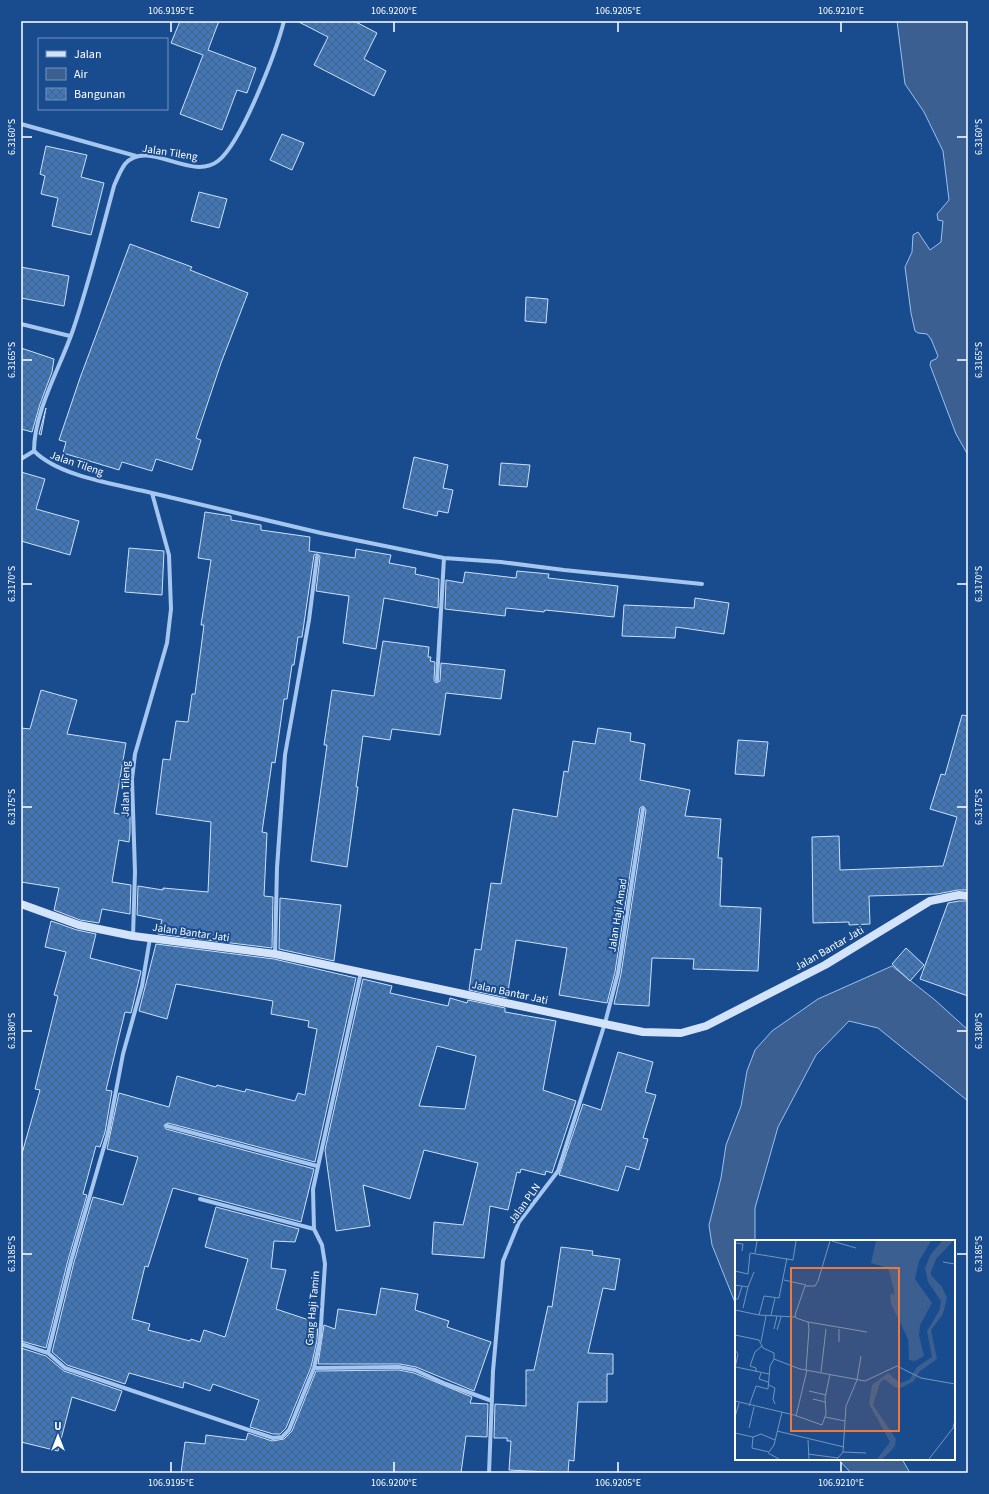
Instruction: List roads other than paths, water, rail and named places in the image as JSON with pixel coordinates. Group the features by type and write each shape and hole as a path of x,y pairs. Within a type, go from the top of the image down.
{"street":[{"name":"Jalan Tileng","path":"134,936 135,872 132,779 135,754 167,643 171,609 169,555 152,493 80,475 43,461 34,451 36,430 42,407 85,295 114,186 125,164 136,156 147,155 189,166 203,167 217,162 230,148 246,118 266,75 284,21"},
{"path":"21,124 136,156"},
{"path":"21,324 70,336"},
{"path":"21,459 34,451"},
{"path":"152,493 321,533 444,558 501,562 702,584"},
{"path":"275,954 277,868 285,755 309,620 317,557"},
{"path":"437,680 444,558"},
{"name":"Jalan Haji Amad","path":"605,1024 618,972 643,809"},
{"name":"Jalan Bantar Jati","path":"21,904 78,925 134,936 275,954 643,1032 681,1033 706,1026 825,964 930,901 959,895 968,896"},
{"path":"48,1353 71,1261 108,1133 123,1054 142,986 150,938"},
{"name":"Gang Haji Tamin","path":"21,1344 48,1353 65,1368 273,1438 282,1437 290,1430 314,1368 320,1340 325,1264 322,1245 314,1228 313,1189 361,972"},
{"name":"Jalan PLN","path":"489,1473 496,1321 503,1261 519,1222 558,1171 605,1024"},
{"path":"167,1126 317,1166"},
{"path":"200,1199 314,1228"},
{"path":"314,1368 399,1367 415,1370 446,1384 492,1401"}],"water":[{"path":"897,21 968,21 968,455 956,434 930,365 931,361 936,359 938,356 931,339 927,334 918,333 915,331 911,313 905,267 912,252 913,235 918,232 930,250 941,242 943,221 938,220 937,214 949,200 943,151 924,112 905,84"},
{"path":"892,966 935,1000 968,1030 968,1101 878,1028 849,1021 816,1055 778,1127 755,1208 755,1240 735,1240 735,1302 712,1245 709,1225 721,1178 726,1145 741,1106 747,1071 755,1050 772,1031 818,999"},
{"path":"839,1460 903,1460 910,1473 851,1473"}]}
